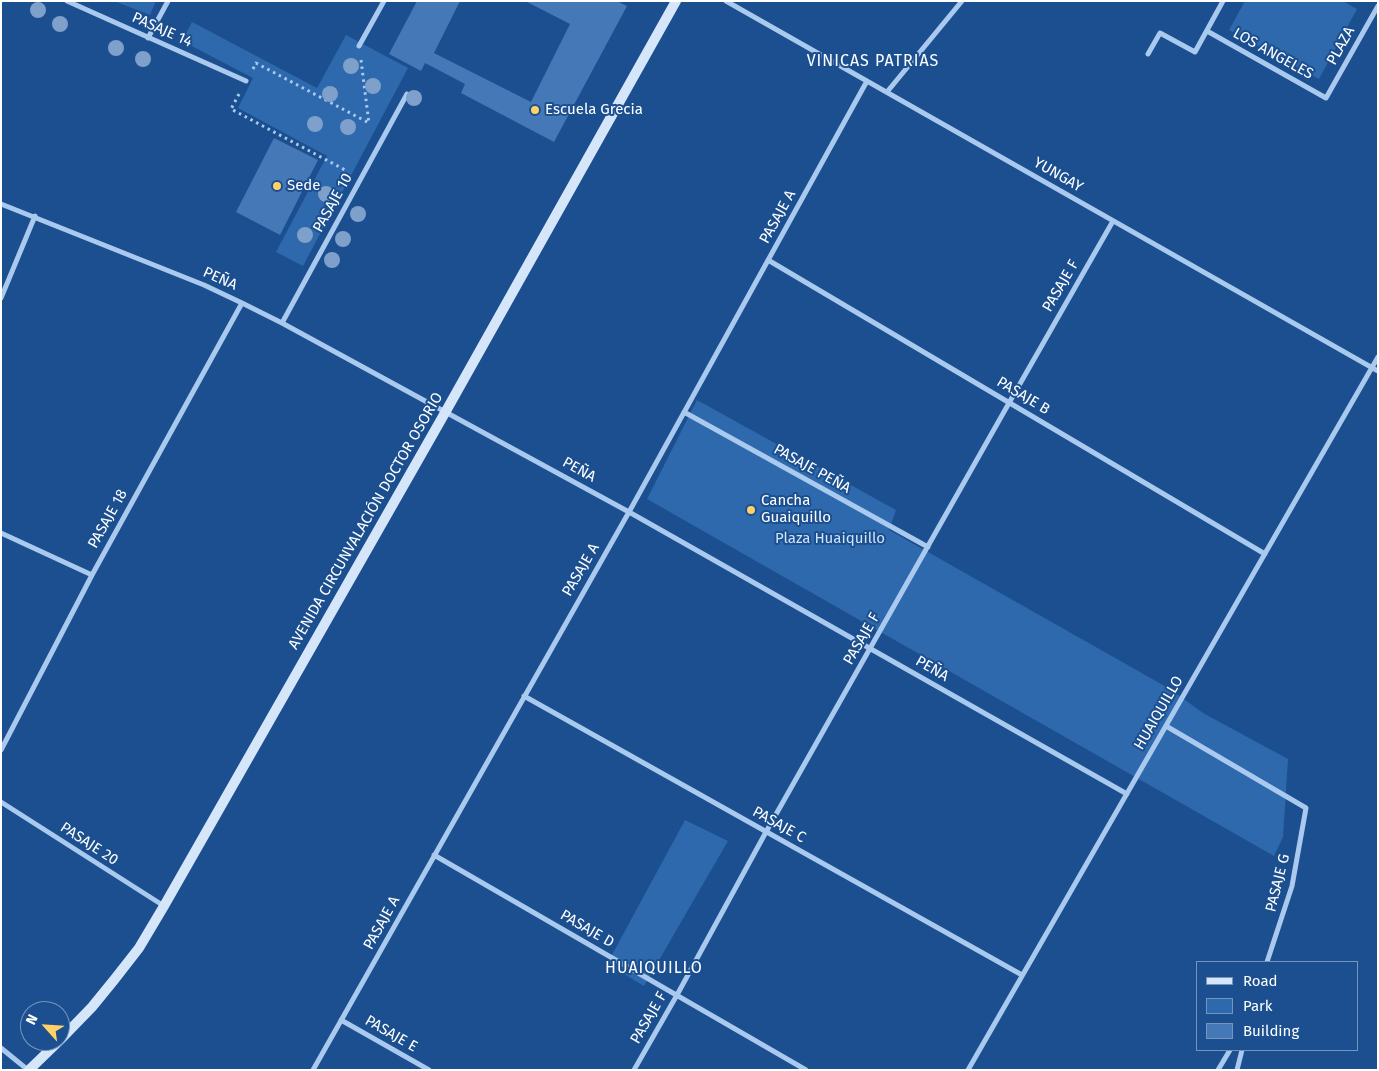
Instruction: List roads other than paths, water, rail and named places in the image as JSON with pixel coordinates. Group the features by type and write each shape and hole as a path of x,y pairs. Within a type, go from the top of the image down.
{"main road":[{"name":"AVENIDA CIRCUNVALACIÓN DOCTOR OSORIO","path":"70,1029 92,1007 139,948 164,906 446,411 676,1"},
{"name":"AVENIDA CIRCUNVALACIÓN DOCTOR OSORIO","path":"28,1070 48,1051"}],"street":[{"name":"PASAJE 14","path":"67,1 246,81"},
{"path":"148,38 168,1"},
{"path":"359,46 384,1"},
{"name":"YUNGAY","path":"726,1 1378,371"},
{"path":"887,92 962,1"},
{"path":"1148,54 1160,33 1195,52 1224,1"},
{"name":"PLAZA","path":"1326,98 1378,6"},
{"name":"LOS ANGELES","path":"1207,31 1326,98"},
{"name":"PASAJE A","path":"313,1070 629,512 867,81"},
{"name":"PASAJE 10","path":"282,323 407,94"},
{"name":"PEÑA","path":"1,204 35,216 242,302 629,512 1126,794"},
{"path":"1,298 35,216"},
{"name":"PASAJE F","path":"634,1070 766,832 1113,221"},
{"name":"PASAJE B","path":"768,260 1265,554"},
{"name":"PASAJE 18","path":"1,750 92,575 242,302"},
{"name":"HUAIQUILLO","path":"968,1070 1378,357"},
{"name":"PASAJE PEÑA","path":"684,412 928,547"},
{"path":"1,533 92,575"},
{"name":"PASAJE C","path":"524,696 1022,975"},
{"name":"PASAJE G","path":"1166,726 1306,808 1292,886 1267,961"},
{"name":"PASAJE 20","path":"1,802 164,906"},
{"name":"PASAJE D","path":"434,855 806,1070"},
{"name":"PASAJE E","path":"341,1020 429,1070"},
{"path":"1,1048 28,1070"},
{"path":"1218,1070 1229,1051"},
{"path":"1237,1070 1242,1051"}],"place":[{"name":"Escuela Grecia","path":"535,110"},
{"name":"Sede","path":"277,186"},
{"name":"Cancha Guaiquillo","path":"751,510"}],"district":[{"name":"VINICAS PATRIAS","path":"873,62"},
{"name":"HUAIQUILLO","path":"654,969"}],"park label":[{"name":"Plaza Huaiquillo","path":"830,539"}]}
